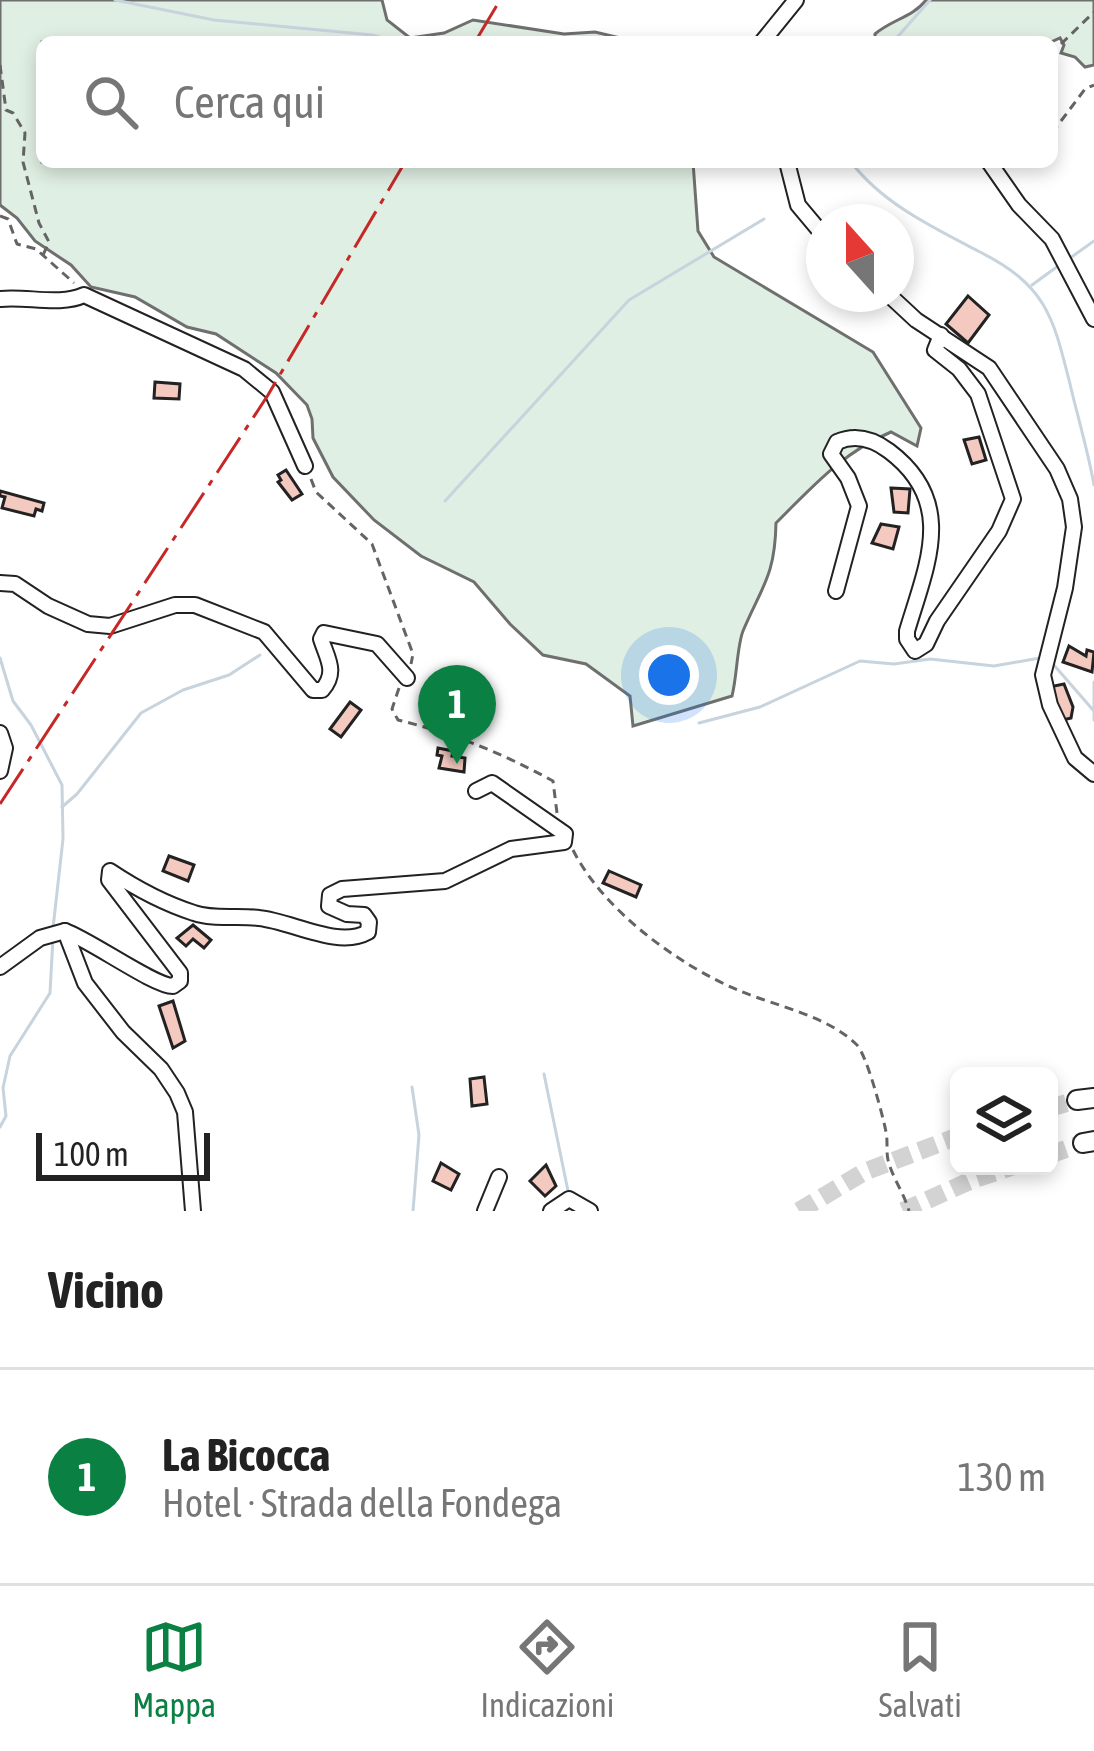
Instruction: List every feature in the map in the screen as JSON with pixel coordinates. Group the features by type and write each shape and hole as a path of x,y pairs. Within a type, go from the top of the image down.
{"street":[{"path":"768,36 796,0"},
{"path":"789,168 798,205 806,215"},
{"path":"993,168 1019,205 1052,239 1094,319"},
{"path":"0,299 67,301 84,295 244,369 272,392 305,466"},
{"path":"907,312 989,368 1058,469 1074,527 1065,588 1043,675 1050,705 1076,758 1094,774"},
{"path":"836,591 859,506 848,478 830,454 837,442 861,437 886,448 907,466 930,502 933,528 907,632 915,651 926,644 1011,510 1011,483 978,394 935,350 941,335"},
{"path":"0,583 15,584 88,624 110,626 175,605 195,605 264,632 314,690 329,682 324,633 377,644 407,678"},
{"path":"0,733 5,748 0,771"},
{"path":"0,967 40,938 65,931 139,969 157,984 173,986 180,981 180,973 109,880 110,872 140,892 201,916 254,917 337,937 362,937 370,922 364,915 329,906 329,895 341,889 445,881 511,849 564,842 565,833 491,783 476,791"},
{"path":"65,931 85,983 123,1032 161,1069 177,1094 185,1112 193,1211"},
{"path":"485,1211 499,1177"},
{"path":"551,1211 569,1199 590,1211"}],"path":[{"path":"1061,44 1094,12"},
{"path":"0,65 6,110 25,133 23,162 39,223 49,242 43,255"},
{"path":"1058,125 1085,89 1094,85"},
{"path":"0,216 8,219 17,244 43,255 84,295"},
{"path":"305,466 316,492 372,544 413,654 407,678 394,694 392,709 398,720 459,735 509,755 554,781 562,828"},
{"path":"569,843 581,867 614,908 685,962 736,989 791,1009 856,1045 868,1062 886,1132 888,1162 904,1190 909,1211"}],"green space":[{"path":"0,0 382,0 387,20 407,36 36,36 36,168 693,168 698,231 714,257 873,352 921,428 917,446 891,432 874,440 829,472 776,523 770,569 741,637 732,696 633,726 630,696 586,664 543,655 474,582 421,556 374,520 333,477 313,438 307,405 276,373 216,334 187,327 135,297 91,287 71,265 35,241 0,205"},
{"path":"926,0 1094,0 1094,65 1085,67 1061,53 1064,45 1058,36 875,36"},
{"path":"473,20 612,36 424,36"}],"building":[{"path":"968,296 989,315 968,343 946,324"},
{"path":"155,382 180,384 179,399 154,398"},
{"path":"979,437 986,460 972,464 964,440"},
{"path":"286,470 302,494 292,500 278,482 278,475"},
{"path":"891,488 910,489 908,513 894,512"},
{"path":"0,491 44,503 42,511 36,509 34,516 2,508 5,497"},
{"path":"881,524 899,527 893,549 872,543"},
{"path":"1069,646 1086,656 1087,650 1094,652 1092,672 1063,662"},
{"path":"1064,684 1073,707 1071,718 1063,720 1049,687"},
{"path":"350,702 361,710 341,737 330,729"},
{"path":"438,748 465,758 464,772 439,768"},
{"path":"169,856 194,865 188,881 163,871"},
{"path":"609,871 641,885 636,897 603,883"},
{"path":"193,925 211,940 204,948 193,939 186,946 177,938"},
{"path":"173,1001 185,1041 173,1048 159,1006"},
{"path":"484,1077 487,1104 472,1106 470,1079"},
{"path":"441,1163 459,1174 451,1190 433,1181"},
{"path":"546,1165 556,1186 545,1196 530,1181"}],"waterway":[{"path":"115,0 214,20 376,36"},
{"path":"898,36 930,0"},
{"path":"856,168 894,203 1002,265 1033,291 1058,340 1094,485"},
{"path":"445,501 629,300 764,219"},
{"path":"1066,261 1094,241"},
{"path":"1032,285 1058,266"},
{"path":"62,807 141,713 183,690 229,675 260,655"},
{"path":"0,658 13,701 62,785 63,839 53,928"},
{"path":"699,723 760,707 860,661 894,664 930,659 994,666 1040,658"},
{"path":"1053,664 1093,710"},
{"path":"1094,682 1094,720"},
{"path":"0,1127 6,1116 3,1088 10,1056 50,993 53,937"},
{"path":"544,1074 568,1191"},
{"path":"412,1087 419,1135 413,1211"}],"tunnel":[{"path":"1058,1105 1077,1100"},
{"path":"799,1211 864,1172 950,1139"},
{"path":"1058,1152 1083,1143"},
{"path":"903,1211 987,1175"}],"power":[{"path":"479,36 500,0"},
{"path":"0,804 268,395 401,168"}],"place":[{"name":"La Bicocca","path":"457,764"}]}
